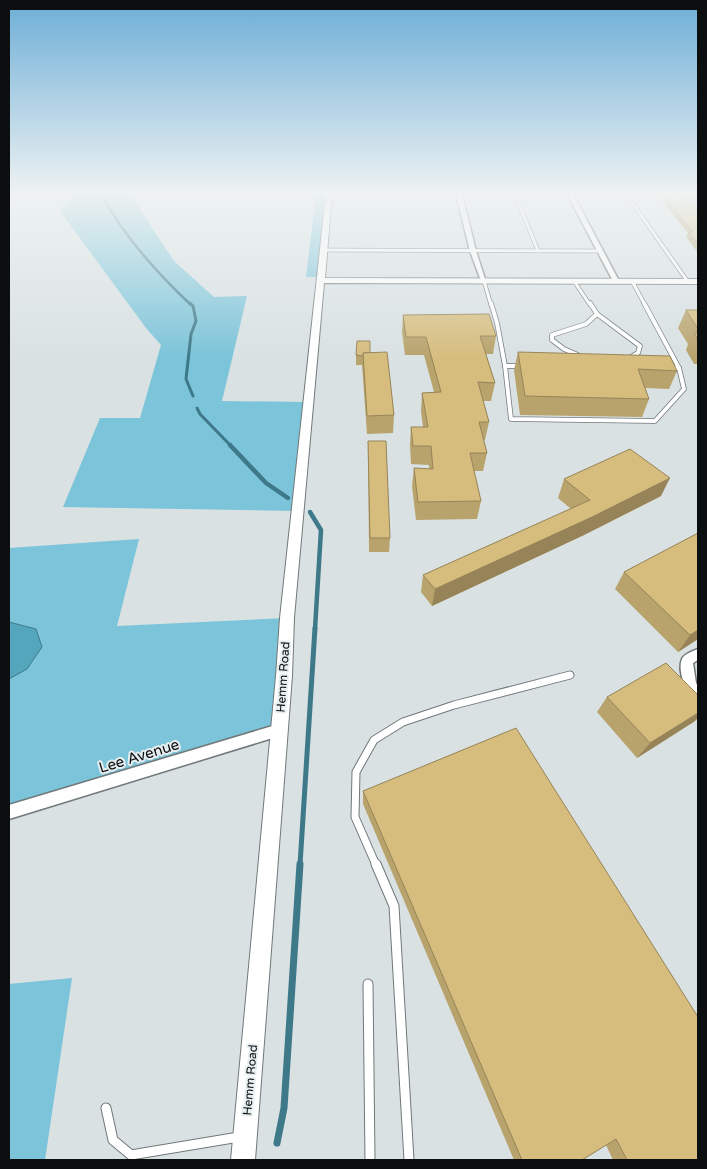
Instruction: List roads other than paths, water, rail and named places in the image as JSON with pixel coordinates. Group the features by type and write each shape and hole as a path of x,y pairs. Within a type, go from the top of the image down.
{"street":[{"name":"Hemm Road","path":"244,1160 288,608 323,250"},
{"path":"473,251 484,281"},
{"path":"600,251 616,281"},
{"path":"320,280 698,282"},
{"path":"693,657 690,685 698,695"},
{"name":"Lee Avenue","path":"9,812 279,730"}],"lane":[{"path":"664,249 688,282"},
{"path":"323,250 600,251"},
{"path":"484,281 497,323 505,366 511,419 655,421 684,389 680,368 632,281"},
{"path":"574,281 597,314 640,346 640,350 636,355 624,358"},
{"path":"587,358 567,352 552,340 552,335 557,332 582,328 592,322 597,314"},
{"path":"505,366 524,366"},
{"path":"660,368 680,368"},
{"path":"409,1160 394,906 355,817 356,772 374,740 403,722 454,705 570,674"},
{"path":"368,984 370,1160"},
{"path":"106,1108 113,1140 131,1155 246,1136"}],"waterway":[{"path":"138,249 191,305"},
{"path":"190,303 193,306 196,321 191,334 186,379 193,396"},
{"path":"197,408 200,414 231,446"},
{"path":"230,445 266,483 288,498"},
{"path":"310,512 321,530 315,629"},
{"path":"300,865 315,628"},
{"path":"277,1143 284,1108 300,864"}]}
